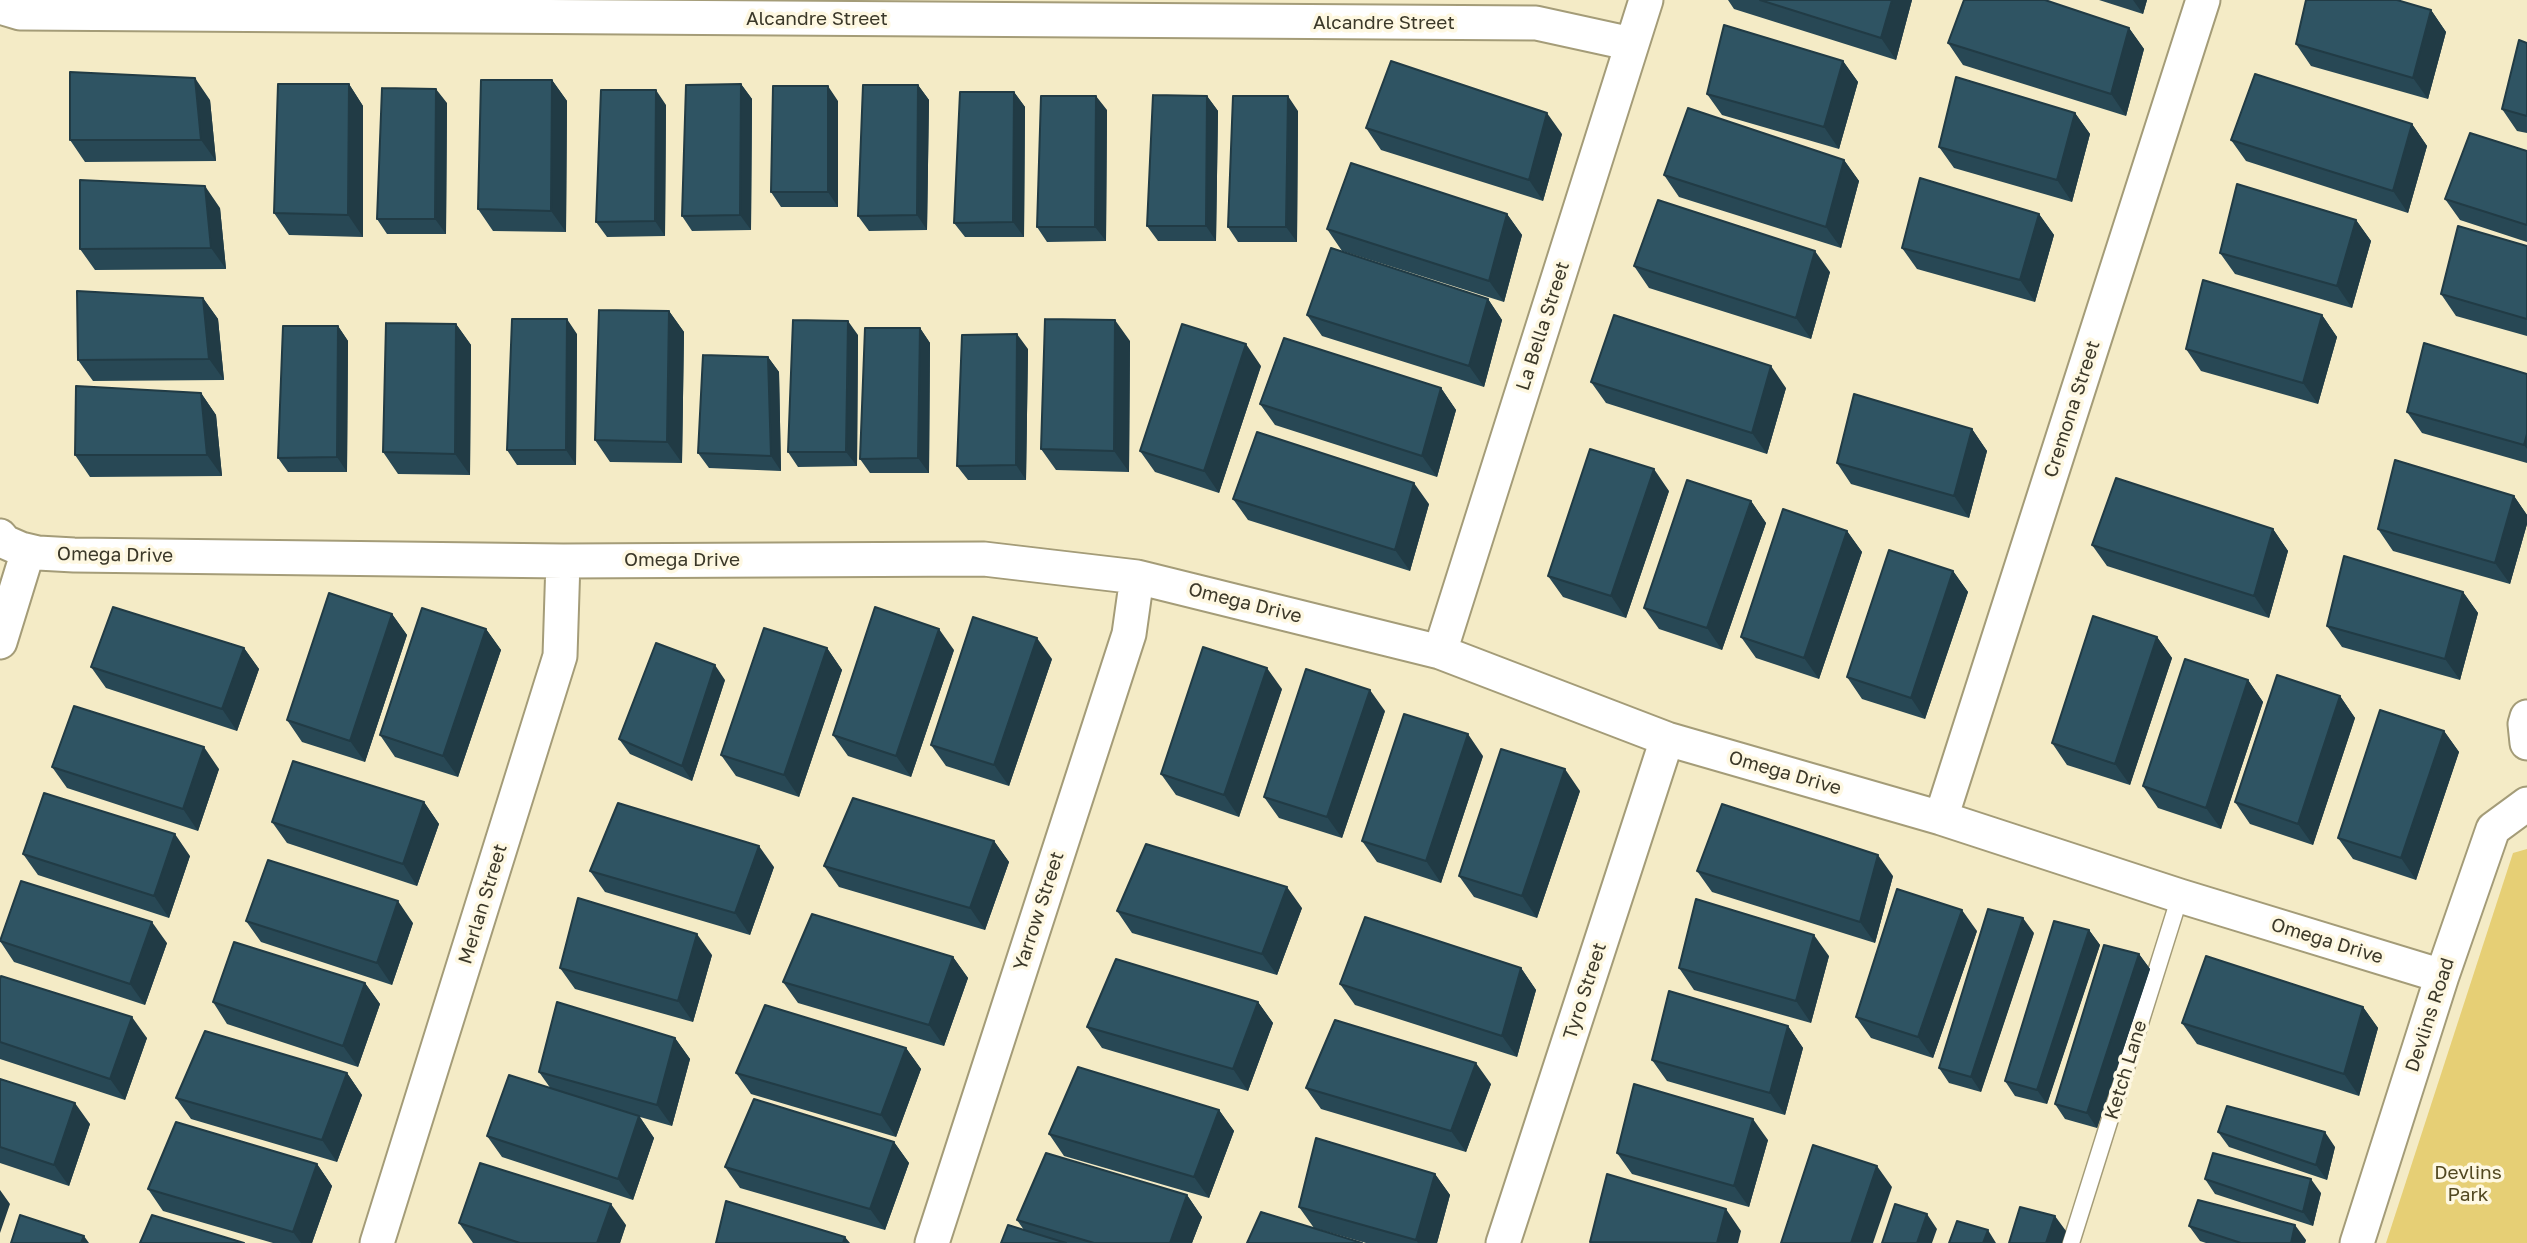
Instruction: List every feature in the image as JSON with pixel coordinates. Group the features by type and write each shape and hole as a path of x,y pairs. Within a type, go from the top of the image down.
{"street":[{"name":"La Bella Street","path":"1440,652 1646,0"},
{"name":"Cremona Street","path":"1941,818 2203,0"},
{"name":"Alcandre Street","path":"0,7 20,13 565,8 1108,10 1536,23 1632,44"},
{"name":"Omega Drive","path":"14,543 88,555 563,561 984,559 1137,578 1440,652 1667,739 1941,818 2180,896 2442,976"},
{"path":"0,642 14,543"},
{"name":"Merlan Street","path":"377,1243 560,656 563,561"},
{"name":"Yarrow Street","path":"932,1243 1129,634 1137,578"},
{"path":"2527,717 2527,743"},
{"name":"Tyro Street","path":"1503,1243 1667,739"},
{"name":"Devlins Road","path":"2357,1243 2442,976 2493,829 2527,804"}],"lane":[{"name":"Ketch Lane","path":"2071,1243 2180,896"}],"green space":[{"name":"Devlins Park","path":"2527,849 2527,1243 2386,1243 2513,853"}],"building":[{"path":"1760,0 1892,0 1881,38"},
{"path":"1964,0 2045,0 2129,28 2111,94 1948,43"},
{"path":"2306,0 2397,0 2431,10 2413,78 2296,44"},
{"path":"1724,25 1843,61 1824,127 1707,94"},
{"path":"2519,40 2527,43 2527,116 2502,109"},
{"path":"1391,61 1547,113 1529,180 1366,128"},
{"path":"70,72 195,78 201,140 70,140"},
{"path":"2255,74 2412,124 2393,191 2231,140"},
{"path":"1956,77 2075,113 2057,180 1939,147"},
{"path":"481,80 552,80 551,211 478,209"},
{"path":"278,84 349,84 348,215 274,213"},
{"path":"741,84 740,215 682,216 686,85"},
{"path":"863,85 918,85 917,215 858,216"},
{"path":"773,86 828,86 828,192 771,192"},
{"path":"382,88 436,89 435,219 377,219"},
{"path":"601,90 656,90 655,221 596,222"},
{"path":"960,92 1014,92 1013,222 954,223"},
{"path":"1153,95 1207,96 1206,226 1147,226"},
{"path":"1041,96 1096,96 1095,227 1037,227"},
{"path":"1233,96 1288,96 1286,227 1228,227"},
{"path":"1688,108 1844,160 1826,227 1664,175"},
{"path":"2470,133 2527,151 2527,225 2445,199"},
{"path":"1351,163 1507,214 1489,281 1327,229"},
{"path":"1920,178 2039,214 2020,280 1902,248"},
{"path":"80,180 205,186 211,248 80,249"},
{"path":"2237,184 2356,220 2337,286 2220,253"},
{"path":"1658,200 1815,251 1796,318 1634,266"},
{"path":"2458,226 2527,246 2527,319 2441,294"},
{"path":"1331,248 1488,299 1469,366 1307,315"},
{"path":"2203,280 2322,315 2303,383 2186,349"},
{"path":"77,291 203,298 209,359 78,360"},
{"path":"599,310 669,311 667,442 595,440"},
{"path":"1614,315 1771,366 1752,433 1591,382"},
{"path":"512,319 567,319 566,450 507,450"},
{"path":"1045,319 1115,320 1114,451 1041,449"},
{"path":"793,320 848,321 846,452 788,452"},
{"path":"386,323 456,324 455,454 383,452"},
{"path":"1182,324 1246,344 1204,471 1140,451"},
{"path":"283,326 338,326 337,457 278,458"},
{"path":"865,328 920,328 918,458 860,459"},
{"path":"1017,334 1016,465 957,466 962,335"},
{"path":"1284,338 1441,388 1422,456 1260,404"},
{"path":"2424,343 2527,374 2527,434 2524,445 2407,412"},
{"path":"703,355 768,357 771,456 698,453"},
{"path":"76,386 201,393 207,455 75,455"},
{"path":"1854,394 1972,429 1954,496 1837,463"},
{"path":"1257,432 1414,483 1395,550 1233,499"},
{"path":"1590,449 1654,469 1611,596 1548,576"},
{"path":"2395,460 2514,496 2495,563 2378,529"},
{"path":"2116,478 2273,529 2254,596 2092,545"},
{"path":"1687,480 1751,501 1707,628 1644,608"},
{"path":"1783,509 1847,531 1804,658 1741,637"},
{"path":"1889,550 1953,571 1911,698 1847,677"},
{"path":"2344,556 2463,592 2445,659 2327,626"},
{"path":"329,593 392,614 350,741 287,720"},
{"path":"113,607 244,648 222,709 91,667"},
{"path":"875,607 939,629 896,756 833,735"},
{"path":"422,608 486,629 443,756 380,735"},
{"path":"2093,616 2157,637 2115,764 2052,743"},
{"path":"973,617 1037,638 994,765 931,745"},
{"path":"764,628 827,648 784,775 721,755"},
{"path":"656,643 715,665 682,766 619,739"},
{"path":"1203,647 1267,668 1224,795 1161,774"},
{"path":"2185,659 2248,680 2206,808 2143,786"},
{"path":"1306,669 1370,690 1327,817 1264,797"},
{"path":"2277,675 2340,696 2298,824 2235,802"},
{"path":"74,706 204,747 183,809 52,767"},
{"path":"2380,710 2444,731 2401,858 2338,838"},
{"path":"1404,714 1468,734 1426,861 1362,841"},
{"path":"1501,749 1565,769 1522,896 1459,876"},
{"path":"293,761 424,802 403,864 272,822"},
{"path":"44,793 175,834 154,896 23,854"},
{"path":"853,798 994,841 970,908 824,866"},
{"path":"618,803 759,846 735,913 590,871"},
{"path":"1722,804 1878,855 1860,922 1697,871"},
{"path":"1146,844 1287,887 1262,954 1117,911"},
{"path":"268,860 398,901 377,963 246,921"},
{"path":"21,881 152,922 130,984 0,941"},
{"path":"1897,889 1962,910 1918,1037 1856,1017"},
{"path":"578,898 697,934 678,1001 560,968"},
{"path":"1696,899 1814,935 1796,1001 1679,968"},
{"path":"1988,909 2023,918 1971,1077 1939,1068"},
{"path":"812,914 953,957 929,1025 783,982"},
{"path":"1365,917 1521,968 1502,1036 1340,984"},
{"path":"2054,921 2089,930 2037,1090 2005,1081"},
{"path":"234,942 365,983 343,1046 213,1002"},
{"path":"2104,945 2139,954 2087,1113 2055,1104"},
{"path":"2206,956 2363,1007 2344,1074 2182,1023"},
{"path":"1116,959 1258,1002 1233,1069 1087,1027"},
{"path":"1,976 132,1017 110,1079 0,1042"},
{"path":"1669,991 1788,1026 1770,1093 1652,1060"},
{"path":"557,1002 675,1038 657,1105 539,1072"},
{"path":"765,1005 906,1048 881,1115 736,1073"},
{"path":"1335,1020 1476,1063 1451,1131 1306,1088"},
{"path":"205,1031 347,1073 322,1140 176,1098"},
{"path":"1078,1067 1219,1110 1194,1177 1049,1134"},
{"path":"509,1075 639,1116 618,1179 487,1136"},
{"path":"0,1079 75,1103 54,1165 0,1147"},
{"path":"1634,1084 1753,1119 1734,1186 1617,1153"},
{"path":"754,1099 894,1142 870,1209 725,1167"},
{"path":"2227,1106 2325,1132 2316,1165 2218,1132"},
{"path":"176,1122 317,1164 293,1232 148,1189"},
{"path":"1316,1138 1435,1174 1416,1240 1299,1207"},
{"path":"1813,1145 1877,1166 1851,1243 1781,1243"},
{"path":"1046,1153 1187,1195 1170,1243 1094,1243 1017,1220"},
{"path":"2213,1153 2311,1179 2303,1212 2205,1179"},
{"path":"480,1163 611,1204 597,1243 520,1243 459,1223"},
{"path":"1607,1174 1726,1209 1717,1243 1590,1242"},
{"path":"2198,1200 2295,1225 2291,1243 2241,1243 2189,1226"},
{"path":"726,1201 845,1237 843,1243 716,1243"},
{"path":"1895,1204 1927,1214 1917,1243 1882,1243"},
{"path":"2020,1207 2055,1216 2046,1243 2009,1243"},
{"path":"1261,1212 1362,1243 1247,1243"},
{"path":"20,1215 84,1236 81,1243 11,1243"},
{"path":"152,1215 244,1243 140,1243"},
{"path":"1957,1221 1988,1230 1983,1243 1949,1243"},
{"path":"1008,1225 1066,1243 1001,1243"}]}
